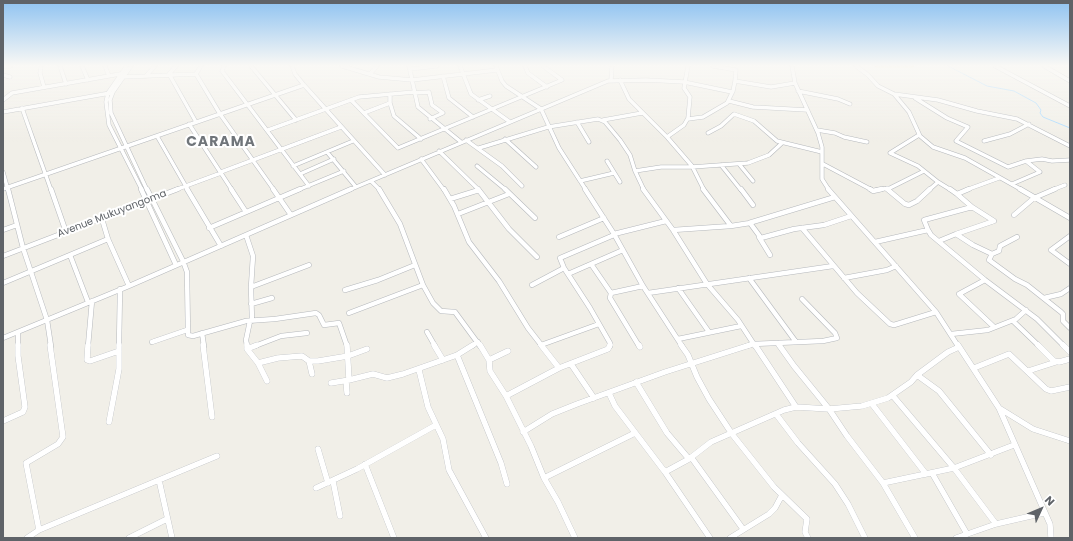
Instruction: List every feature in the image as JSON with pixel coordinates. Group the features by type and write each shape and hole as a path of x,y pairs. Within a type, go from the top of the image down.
{"street":[{"path":"3,100 12,93 21,91"},
{"path":"179,91 196,122"},
{"path":"206,91 220,114 281,198 291,215"},
{"path":"237,91 268,130 293,166 310,186"},
{"path":"271,91 296,120"},
{"path":"5,189 285,91"},
{"path":"310,91 385,175"},
{"path":"447,91 449,98 473,117"},
{"path":"468,91 478,100 510,122"},
{"path":"514,91 541,109 548,127 580,181 614,234 643,286 678,339 692,364 703,389 732,434 774,487 807,519 805,532 808,538"},
{"path":"352,100 398,148 536,91"},
{"path":"3,338 129,286 183,261 221,246 439,151 584,91"},
{"path":"625,91 627,96 642,113 667,137 692,168 702,188 731,226"},
{"path":"667,137 684,126 688,119 690,97 686,91"},
{"path":"688,119 703,117 729,101 732,92 728,91"},
{"path":"798,91 817,130 822,152 824,183 851,216 936,312 974,368 999,408 1050,524 1051,538"},
{"path":"799,91 838,99 850,104"},
{"path":"888,91 894,94 938,100 977,111 1017,119 1070,146"},
{"path":"1042,91 1070,106"},
{"path":"3,112 113,92"},
{"path":"113,92 110,100 111,113 176,265"},
{"path":"268,130 367,95 429,92 432,105 443,113 430,119"},
{"path":"108,93 106,102 109,125 183,261 187,272 187,334 190,336 251,321 316,313 324,325 339,323 347,343 347,393"},
{"path":"414,93 418,108 461,142"},
{"path":"390,94 390,103 394,116 422,139"},
{"path":"894,94 909,112 919,135 933,147 962,157 1070,218"},
{"path":"478,100 490,96"},
{"path":"912,96 947,118 968,127 956,141 1008,167 1026,161 1042,159 1052,161 1070,160"},
{"path":"729,101 748,106 807,110"},
{"path":"364,113 390,103"},
{"path":"22,108 66,232"},
{"path":"479,148 548,127 642,113"},
{"path":"708,133 721,126 734,114 754,121 774,139 782,143 822,152"},
{"path":"603,120 627,150 641,187 673,230 707,284 741,326 796,407"},
{"path":"577,122 589,142"},
{"path":"189,124 246,212"},
{"path":"984,141 1010,134 1029,124"},
{"name":"Avenue Mukuyangoma","path":"3,256 341,127"},
{"path":"817,130 835,133 844,137 867,142"},
{"path":"919,135 890,153 918,166 924,172 994,221 939,241"},
{"path":"157,136 209,228 221,246"},
{"path":"505,139 536,167"},
{"path":"466,140 502,166 522,186"},
{"path":"293,166 353,141"},
{"path":"635,171 661,167 692,168 751,162 769,155 782,143"},
{"path":"439,151 454,168 479,190 509,229 537,257"},
{"path":"328,152 356,187"},
{"path":"300,174 334,159"},
{"path":"421,159 438,180 450,199 458,214 469,242 499,281 528,328 559,368"},
{"path":"607,161 620,182"},
{"path":"1012,184 1040,172 1026,161"},
{"path":"739,164 753,181"},
{"path":"823,164 872,191 887,189 924,172"},
{"path":"721,165 753,205"},
{"path":"477,166 535,218"},
{"path":"209,228 344,171"},
{"path":"3,172 5,189 47,320 63,437 58,444 26,463 39,530"},
{"path":"580,181 614,173"},
{"path":"957,194 999,178"},
{"path":"371,181 379,190 400,224 423,285 438,310 455,312 478,342 489,360 490,371 506,396 531,446 544,478 558,502 575,538"},
{"path":"887,189 905,204 909,205 938,182"},
{"path":"1014,215 1034,198 1065,185"},
{"path":"450,199 479,190"},
{"path":"458,214 509,194"},
{"path":"673,230 731,226 749,223 835,197"},
{"path":"972,206 924,220 928,230 985,280 1026,310 1070,352"},
{"path":"759,237 824,225 851,216"},
{"path":"559,237 604,218"},
{"path":"102,219 108,239 129,286"},
{"path":"506,396 559,368 610,347 610,342 560,261 562,257 614,234 666,221"},
{"path":"749,223 752,224 770,255"},
{"path":"3,230 17,225"},
{"path":"802,228 857,293 890,324 894,325 936,312"},
{"path":"875,242 928,230"},
{"path":"956,234 973,245 992,254"},
{"path":"246,235 253,256 251,321 246,340 247,349 258,363 267,382"},
{"path":"1070,236 1051,250 1070,264"},
{"path":"1017,237 1000,246 1000,250 992,254 988,259 1015,280 1027,285 1064,314 1063,321 1070,328"},
{"path":"3,283 108,239"},
{"path":"568,274 623,250"},
{"path":"70,255 90,301 87,360 90,361 119,351"},
{"path":"591,264 611,294 610,298 640,347"},
{"path":"251,287 309,265"},
{"path":"345,290 378,280 415,265"},
{"path":"648,293 833,266"},
{"path":"844,278 887,270 896,266"},
{"path":"532,285 564,268"},
{"path":"749,278 796,342"},
{"path":"985,280 959,294 994,327"},
{"path":"350,313 423,285"},
{"path":"611,294 643,286"},
{"path":"678,288 709,332"},
{"path":"1044,298 1061,294 1070,288"},
{"path":"109,422 119,369 120,289"},
{"path":"251,304 272,298"},
{"path":"523,432 552,414 609,394 636,382 753,344 823,341 837,338 835,333 802,299"},
{"path":"951,334 983,331 1013,321 1026,310"},
{"path":"1013,321 1056,362"},
{"path":"541,345 599,324"},
{"path":"678,339 741,326"},
{"path":"152,342 187,330"},
{"path":"3,421 23,412 25,408 18,356 18,332"},
{"path":"427,332 443,360"},
{"path":"202,333 212,417"},
{"path":"247,349 281,336 307,333"},
{"path":"331,383 373,374 387,378 418,370 457,355 478,342"},
{"path":"778,343 883,483 915,538"},
{"path":"665,472 690,458 711,442 796,407 829,409 872,404 893,396 911,382 917,375 948,352 959,347"},
{"path":"258,363 278,358 302,356 309,361 318,361 348,356 367,349"},
{"path":"489,360 508,351"},
{"path":"974,368 1009,354 1048,390 1070,387"},
{"path":"457,355 501,463 506,484"},
{"path":"1028,371 1070,359"},
{"path":"309,361 312,374"},
{"path":"571,364 594,398"},
{"path":"418,370 428,407 443,439 449,470 486,538"},
{"path":"917,375 939,391 991,455"},
{"path":"636,382 667,433 690,458 743,530"},
{"path":"609,394 615,406 665,472 710,538"},
{"path":"893,396 954,468 996,524"},
{"path":"872,404 929,473 967,534"},
{"path":"999,408 1033,429 1070,441"},
{"path":"776,414 798,443 835,484 848,504 865,538"},
{"path":"316,488 331,482 436,425"},
{"path":"544,478 603,450 634,433"},
{"path":"883,483 954,468 1014,445"},
{"path":"318,449 331,482 340,516"},
{"path":"27,538 39,530 217,456"},
{"path":"365,464 393,537"},
{"path":"159,480 172,538"},
{"path":"730,538 769,514 775,508 782,495"},
{"path":"956,538 996,524 1044,513"},
{"path":"129,538 138,536 167,519"}],"waterway":[{"path":"1014,91 1036,103 1041,110 1040,113 1043,117 1070,128"}],"district":[{"name":"CARAMA","path":"221,142"}]}
